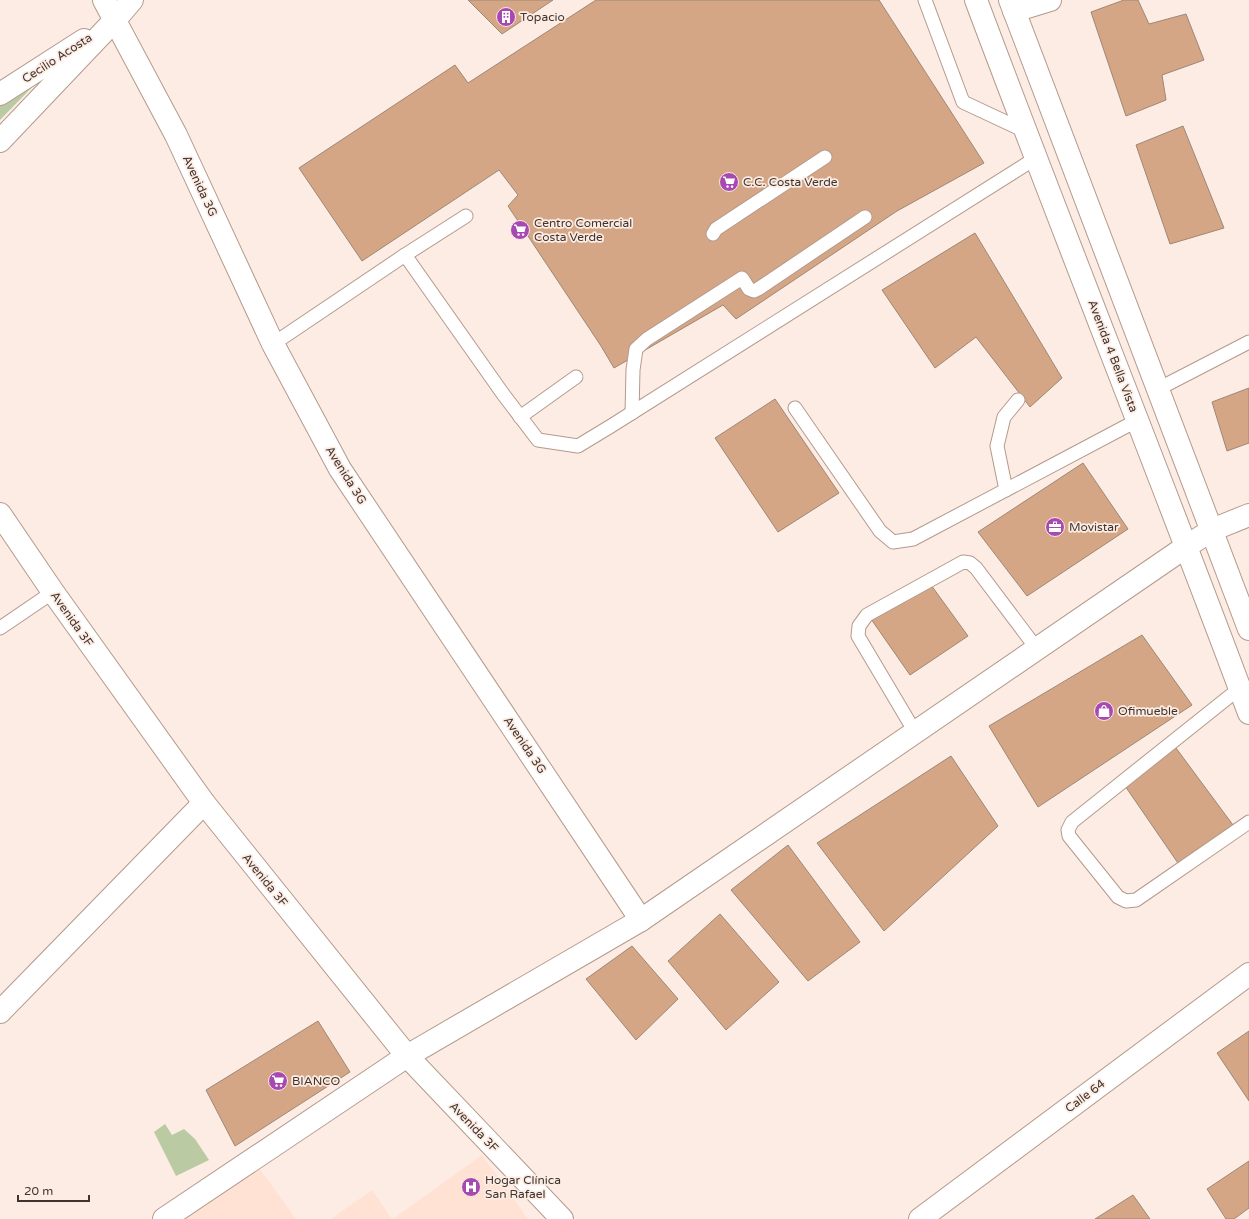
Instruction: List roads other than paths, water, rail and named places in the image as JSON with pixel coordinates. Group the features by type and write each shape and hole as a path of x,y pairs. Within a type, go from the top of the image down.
{"street":[{"name":"Avenida 3G","path":"104,0 176,135 273,344 340,469 641,920"},
{"name":"Cecilio Acosta","path":"114,21 132,0"},
{"name":"Cecilio Acosta","path":"0,94 114,21 143,0"},
{"name":"Avenida 4 Bella Vista","path":"976,0 1249,713"},
{"path":"1050,0 1012,5 1212,530 1243,596 1249,628"},
{"path":"0,141 114,21"},
{"name":"Avenida 3F","path":"0,514 53,592 204,803 407,1056 562,1219"},
{"path":"164,1219 407,1056 641,920 1186,546 1212,530 1249,516"},
{"path":"0,1012 204,803"},
{"name":"Calle 64","path":"920,1219 1249,974"}],"lane":[{"path":"925,0 964,102 1025,131"},
{"path":"713,234 716,229 825,157"},
{"path":"405,255 538,440 578,446 1036,158"},
{"path":"273,344 405,255 466,216"},
{"path":"632,413 633,370 636,349 647,339 742,278 749,289 754,291 758,289 865,217"},
{"path":"1158,390 1249,342"},
{"path":"520,417 576,377"},
{"path":"1006,490 997,446 1004,417 1018,400"},
{"path":"795,408 880,531 893,542 913,539 1138,420"},
{"path":"915,732 858,636 859,626 867,615 963,562 970,563 976,568 1037,649"},
{"path":"0,628 53,592"},
{"path":"1240,688 1072,822 1068,830 1068,836 1118,897 1126,901 1136,900 1249,822"}],"place":[{"name":"Topacio","path":"506,17"},
{"name":"C.C. Costa Verde","path":"729,182"},
{"name":"Centro Comercial Costa Verde","path":"520,230"},
{"name":"Movistar","path":"1055,527"},
{"name":"Ofimueble","path":"1104,711"},
{"name":"BIANCO","path":"278,1081"},
{"name":"Hogar Clínica San Rafael","path":"471,1187"}]}
